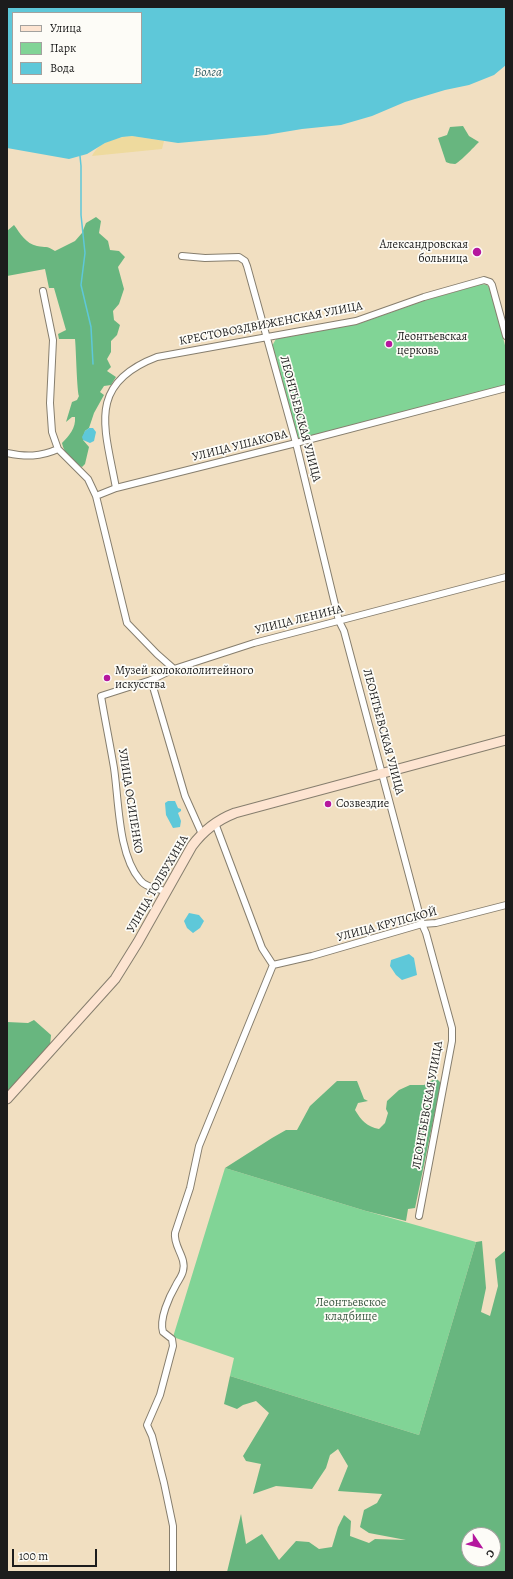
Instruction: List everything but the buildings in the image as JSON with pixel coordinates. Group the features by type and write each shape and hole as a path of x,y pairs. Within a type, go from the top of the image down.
{"main road":[{"name":"УЛИЦА ТОЛБУХИНА","path":"7,1099 66,1036 115,979 138,942 165,891 192,846 202,834 215,823 235,813 506,740"}],"street":[{"name":"ЛЕОНТЬЕВСКАЯ УЛИЦА","path":"182,256 205,258 239,257 242,258 247,266 296,443 339,621 344,631 422,924 426,933 452,1028 452,1042 419,1216"},
{"name":"КРЕСТОВОЗДВИЖЕНСКАЯ УЛИЦА","path":"116,488 107,443 105,405 110,392 124,375 142,363 157,357 356,321 424,297 484,280 490,282 492,285 506,336"},
{"path":"43,291 53,340 50,407 51,424 58,449 88,479 96,496 127,623 157,654 174,668"},
{"name":"УЛИЦА УШАКОВА","path":"96,496 116,488 506,388"},
{"path":"7,453 28,457 48,454 58,449"},
{"name":"УЛИЦА ЛЕНИНА","path":"101,696 151,680 174,668 254,643 506,577"},
{"path":"151,680 185,796 202,834"},
{"name":"УЛИЦА ОСИПЕНКО","path":"101,696 114,767 124,847 130,863 140,881 144,884 165,891"},
{"path":"173,1572 173,1526 152,1436 147,1424 160,1395 173,1346 172,1339 163,1332 162,1320 175,1286 184,1271 182,1257 175,1233 190,1188 194,1165 200,1146 273,965 262,948 215,823"},
{"name":"УЛИЦА КРУПСКОЙ","path":"273,965 312,956 422,924 436,923 506,905"}],"green space":[{"path":"463,126 469,136 479,142 457,163 454,164 446,162 438,138 447,135 450,127"},
{"path":"96,217 101,221 99,233 108,241 110,250 119,251 125,257 118,267 124,289 119,304 113,311 114,320 120,325 117,335 111,341 111,352 107,359 111,367 107,371 116,377 111,385 104,386 100,392 104,395 94,413 89,428 85,431 83,440 89,447 85,464 82,467 69,457 62,443 73,428 75,417 72,417 66,422 72,402 77,400 79,396 75,339 59,339 58,334 66,330 54,288 49,288 45,269 7,276 7,231 14,225 24,238 33,245 48,247 55,251 75,241 82,233 86,223"},
{"path":"482,284 487,285 490,289 506,349 506,385 301,440 297,439 273,354 272,346 276,339 358,324 426,300"},
{"path":"34,1020 51,1035 50,1046 7,1094 7,1022 28,1023"},
{"path":"436,1078 441,1083 415,1208 408,1209 406,1221 366,1211 225,1168 286,1130 297,1130 310,1106 337,1081 357,1081 364,1099 368,1101 358,1103 355,1110 371,1127 379,1129 385,1123 388,1113 386,1109 387,1101 399,1090 410,1085 424,1085"},
{"name":"Леонтьевское кладбище","path":"225,1168 366,1211 476,1242 419,1435 230,1376 234,1358 173,1337"},
{"path":"482,1241 486,1288 481,1312 490,1316 498,1286 495,1259 506,1250 506,1572 227,1572 241,1514 246,1544 262,1534 279,1560 296,1541 309,1542 319,1549 332,1547 338,1527 344,1515 351,1521 350,1536 369,1543 375,1539 406,1540 369,1533 360,1527 364,1510 377,1503 382,1494 338,1491 348,1466 338,1449 330,1455 326,1468 312,1489 276,1486 253,1494 261,1464 246,1461 243,1456 269,1413 256,1401 243,1405 237,1409 224,1404 230,1376 419,1435 476,1242"}],"sand":[{"path":"132,136 164,141 162,149 92,156 99,147 109,141"}],"water":[{"name":"Волга","path":"7,7 506,7 506,65 494,75 469,85 445,90 405,102 372,116 341,125 266,135 178,143 132,136 122,137 105,143 87,154 69,159 7,148"},
{"path":"89,428 93,428 96,432 94,441 90,443 83,440 82,437 85,431"},
{"path":"168,801 175,801 178,808 181,809 178,813 181,821 180,827 173,828 166,815 165,803"},
{"path":"189,913 199,915 204,921 200,928 193,933 187,928 184,921"},
{"path":"409,954 414,958 417,975 402,980 396,975 390,966 391,960"}],"waterway":[{"path":"80,156 81,215 85,253 81,285 91,327 93,364"}],"place":[{"name":"Александровская больница","path":"477,252"},
{"name":"Леонтьевская церковь","path":"389,344"},
{"name":"Музей колокололитейного искусства","path":"107,678"},
{"name":"Созвездие","path":"328,804"}]}
